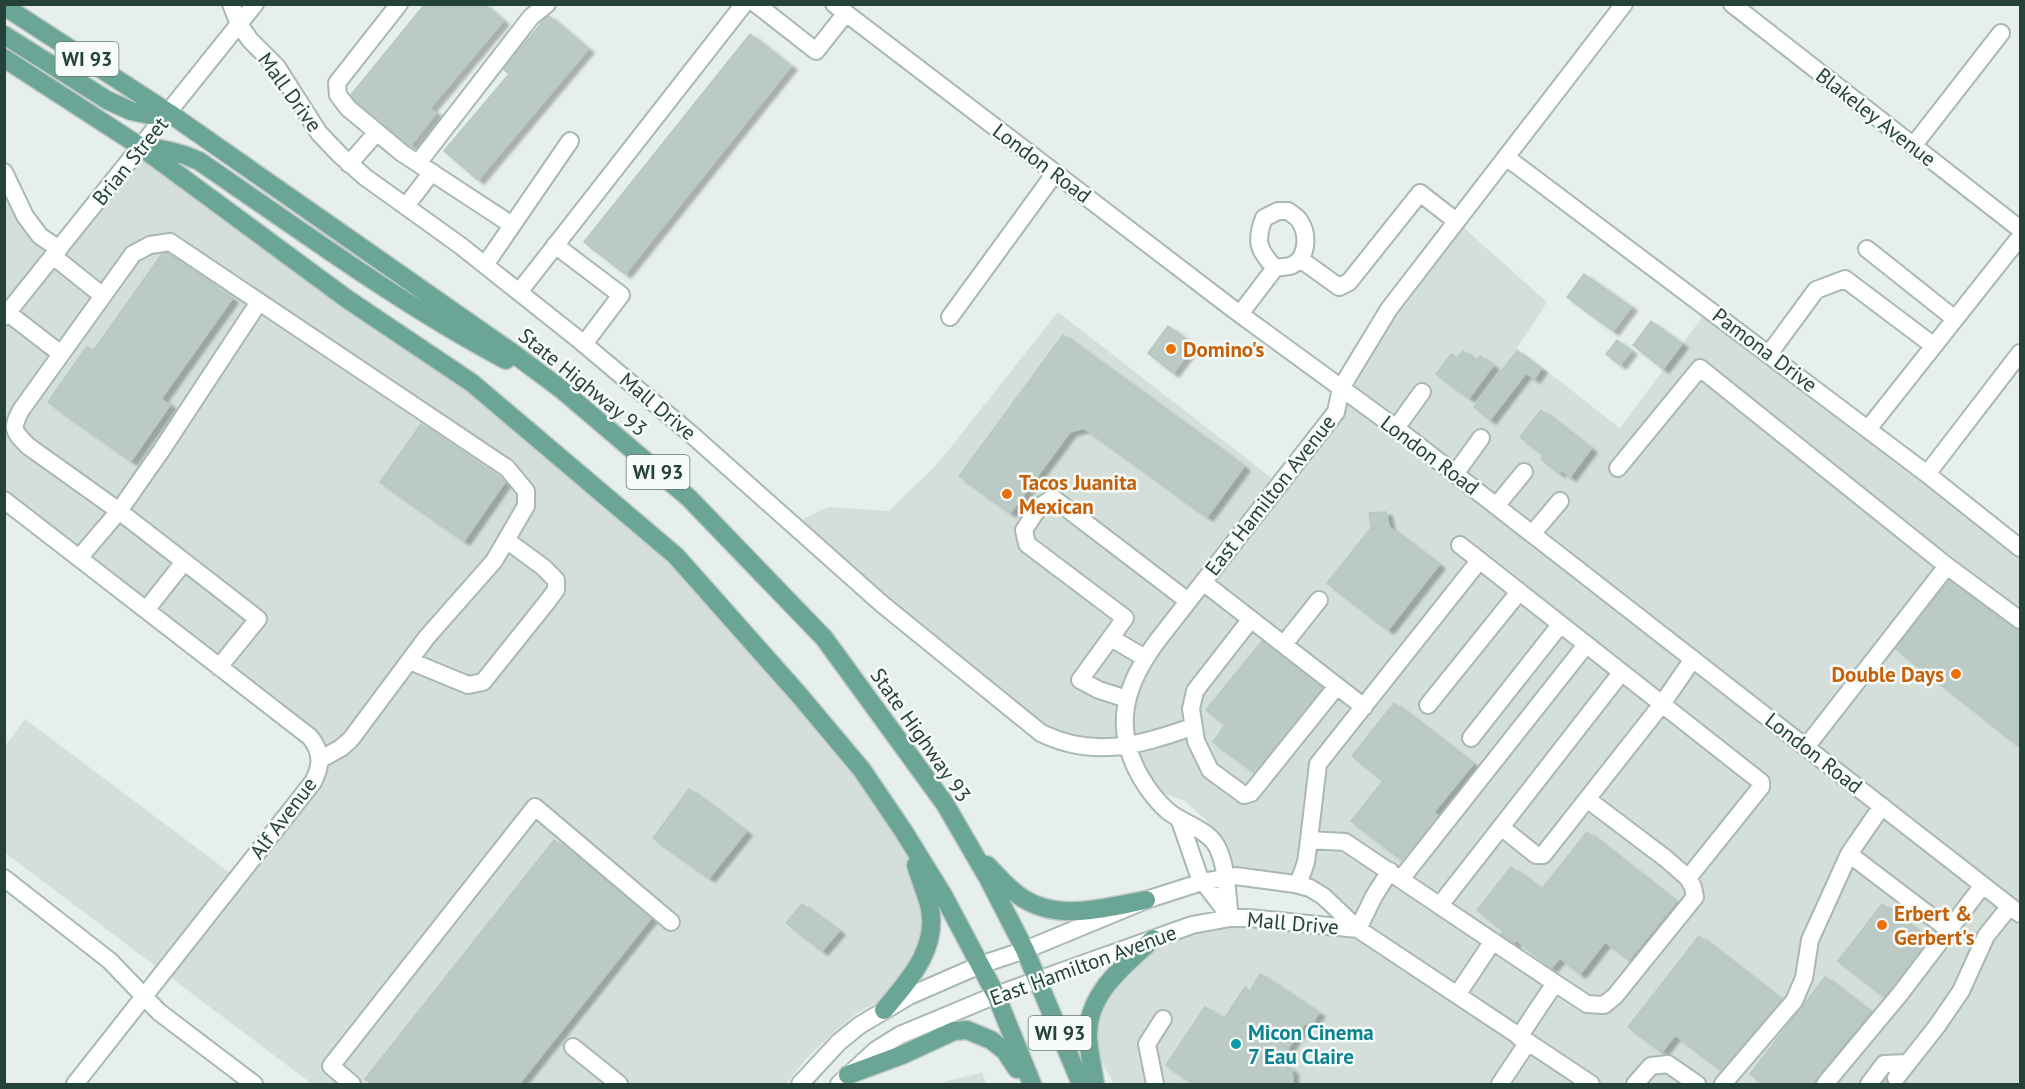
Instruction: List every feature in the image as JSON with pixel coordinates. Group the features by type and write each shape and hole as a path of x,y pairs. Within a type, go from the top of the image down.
{"main road":[{"name":"State Highway 93","path":"4,6 169,113 514,354 561,389 689,498 824,638 945,804 988,878 1025,950 1081,1084"},
{"path":"4,35 107,100 131,111 150,115 169,113"},
{"name":"WI 93","path":"4,58 141,147 346,299 472,383 676,556 862,770 904,832 943,895 996,995 1032,1084"},
{"path":"141,147 172,150 199,161 370,278 469,340 561,389"},
{"path":"884,1010 924,958 931,932 929,906 904,832"},
{"path":"970,848 1017,894 1054,911 1079,912 1146,900"},
{"path":"1095,1084 1088,1037 1094,1003 1108,982 1153,939"},
{"path":"844,1080 954,1031 967,1030 991,1040 1005,1051 1026,1084"}],"street":[{"name":"Mall Drive","path":"231,4 239,24 250,40 277,67 319,133 349,164 485,265 584,344 691,434 882,604 1041,733 1057,741 1077,746 1102,748 1128,746 1192,727"},
{"name":"Brian Street","path":"6,315 255,4"},
{"path":"399,4 337,83 338,95 348,108 425,168 512,225"},
{"path":"406,206 425,168 531,17 547,4"},
{"path":"519,292 744,4"},
{"path":"756,4 816,51 840,9"},
{"name":"East Hamilton Avenue","path":"844,1080 876,1050 900,1035 996,995 1192,925 1230,918 1220,852 1214,841 1207,834 1180,821 1162,807 1136,768 1128,746 1124,723 1127,699 1133,681 1145,658 1188,601 1336,412 1341,388 1389,309 1624,4"},
{"name":"Blakeley Avenue","path":"1732,4 2019,227"},
{"name":"London Road","path":"840,9 1240,314 1396,428 2015,910"},
{"path":"1913,146 2001,33"},
{"path":"349,164 377,132"},
{"path":"485,265 570,141"},
{"name":"Pamona Drive","path":"1506,157 1868,429 2020,549"},
{"path":"4,171 25,216 40,236 103,296"},
{"path":"950,317 1055,173"},
{"path":"1300,259 1339,287 1349,282 1420,193 1456,221"},
{"path":"1240,314 1275,268 1291,266 1300,259 1305,246 1305,233 1299,220 1288,211 1278,211 1264,218 1259,231 1258,243 1264,256 1275,268"},
{"path":"1868,429 1955,319 2019,227"},
{"path":"219,667 258,619 15,434 14,423 21,410 133,254 150,245 170,242 507,468 526,491 526,506 494,561 427,637 351,739 341,748 321,759"},
{"path":"555,245 621,296 584,344"},
{"path":"1867,249 1955,319"},
{"path":"1769,354 1816,290 1845,279 1934,346"},
{"path":"79,558 119,511 259,302"},
{"path":"6,315 61,354"},
{"path":"1927,474 2020,353"},
{"path":"1618,468 1700,368 1947,566 2020,620"},
{"path":"1396,428 1422,392"},
{"path":"1455,474 1481,438"},
{"path":"1496,506 1524,472"},
{"path":"1127,699 1099,690 1080,680 1125,618 1027,544 1024,530 1039,507 1053,498 1188,601"},
{"name":"Alf Avenue","path":"4,500 310,737 318,747 321,759 313,782 75,1084"},
{"path":"1532,534 1560,501"},
{"path":"410,661 468,685 483,682 547,602 556,590 556,580 543,567 506,540"},
{"path":"1460,545 1761,782 1761,786 1688,878"},
{"path":"1298,885 1306,862 1317,764 1479,561"},
{"path":"146,610 184,562"},
{"path":"1806,747 1947,566"},
{"path":"1203,582 1364,706"},
{"path":"1428,705 1519,592"},
{"path":"1284,644 1319,600"},
{"path":"1251,620 1195,691 1191,709 1192,727 1210,770 1244,795 1251,793 1337,686"},
{"path":"1472,738 1560,625"},
{"path":"1111,638 1145,658"},
{"path":"1358,929 1374,896 1395,875 1586,645"},
{"path":"1501,827 1536,855 1543,855 1662,704 1693,658"},
{"path":"1440,905 1622,673"},
{"path":"1309,840 1345,842 1587,1004 1604,1005 1615,996 1695,897 1688,878 1587,799"},
{"path":"1723,1084 1794,1001 1804,978 1809,940 1849,854 1882,806"},
{"path":"352,1084 331,1066 535,807 671,922"},
{"name":"East Hamilton Avenue","path":"800,1084 839,1042 884,1010 909,996 980,965 1025,950 1146,900 1202,882 1180,821"},
{"path":"1849,854 1949,930"},
{"name":"Mall Drive","path":"1358,929 1230,918 1202,882 1225,877 1255,878 1298,885 1323,896 1358,929 1591,1084"},
{"path":"4,878 110,961 159,1012 254,1084"},
{"path":"1825,1084 1900,994 1983,885"},
{"path":"1896,1078 1961,991 1986,936 2015,910"},
{"path":"1457,995 1493,940"},
{"path":"1500,1084 1555,983"},
{"path":"1155,1084 1147,1044 1163,1019"},
{"path":"573,1047 619,1084"},
{"path":"1869,1084 1884,1064 1908,1063"},
{"path":"1635,1084 1651,1066 1668,1064 1697,1084"}],"shaded area":[{"path":"141,147 472,383 676,556 904,832 929,906 907,983 856,1014 832,1034 806,1059 786,1084 312,1084 5,853 5,746 25,719 237,878 313,782 318,747 5,500 4,172 25,216 59,249"},
{"path":"1456,221 1547,302 1517,348 1620,428 1709,308 2020,548 2020,1084 1114,1084 1088,1037 1124,967 1192,925 1357,929 1323,896 1235,876 1229,850 1210,824 1185,801 1147,787 1128,746 1057,741 793,524 828,507 889,511 939,462 1058,312 1279,484 1336,412 1341,388"},
{"path":"982,1072 986,1084 935,1084 980,1073"}],"building":[{"path":"425,4 484,4 503,21 430,108 436,113 410,146 350,96"},
{"path":"548,15 588,49 478,180 444,151 509,74 503,69"},
{"path":"750,34 791,66 625,274 584,242"},
{"path":"164,251 232,299 161,399 170,405 131,461 48,402 87,346 93,351"},
{"path":"1584,274 1631,307 1613,331 1567,297"},
{"path":"1651,321 1682,344 1663,369 1633,345"},
{"name":"Domino's","path":"1168,326 1194,345 1173,373 1148,353"},
{"path":"1063,335 1244,467 1207,517 1084,428 1070,432 1010,513 959,476"},
{"path":"1617,340 1631,351 1620,365 1606,354"},
{"path":"1463,351 1476,361 1480,356 1493,366 1469,398 1436,374 1451,354 1457,358"},
{"path":"1517,351 1541,369 1534,379 1526,373 1490,420 1474,407"},
{"path":"1541,410 1591,449 1570,477 1561,470 1559,473 1541,459 1544,455 1520,437"},
{"path":"421,424 505,482 464,541 380,482"},
{"path":"1386,512 1389,527 1439,565 1388,630 1327,583 1371,528 1369,513"},
{"path":"1949,578 2020,635 2020,747 1896,649"},
{"path":"1262,641 1332,689 1261,777 1213,742 1225,725 1206,710"},
{"path":"1394,703 1473,764 1434,812 1445,822 1410,866 1351,821 1383,781 1352,756"},
{"path":"689,789 746,832 709,878 653,838"},
{"path":"1587,832 1676,902 1629,960 1605,942 1580,974 1560,958 1551,968 1516,940 1513,944 1501,934 1504,931 1477,910 1511,867 1541,890"},
{"path":"554,840 652,917 519,1084 372,1084 365,1079"},
{"path":"802,904 839,931 822,951 786,923"},
{"path":"1882,904 1931,941 1885,997 1838,961"},
{"path":"1699,936 1781,1000 1722,1071 1675,1035 1662,1052 1628,1027"},
{"name":"Micon Cinema 7 Eau Claire","path":"1260,974 1319,1013 1310,1026 1305,1023 1279,1062 1292,1070 1293,1084 1195,1084 1166,1065 1205,1007 1224,1019 1245,987 1250,991"},
{"path":"1825,977 1870,1012 1812,1084 1764,1084 1750,1074"},
{"path":"1886,1070 1905,1084 1875,1084"}],"tunnel":[{"path":"1882,1084 1891,1074"}],"place":[{"name":"Domino's","path":"1171,349"},
{"name":"Tacos Juanita Mexican","path":"1007,494"},
{"name":"Double Days","path":"1956,674"},
{"name":"Erbert & Gerbert's","path":"1882,925"},
{"name":"Micon Cinema 7 Eau Claire","path":"1236,1044"}]}
